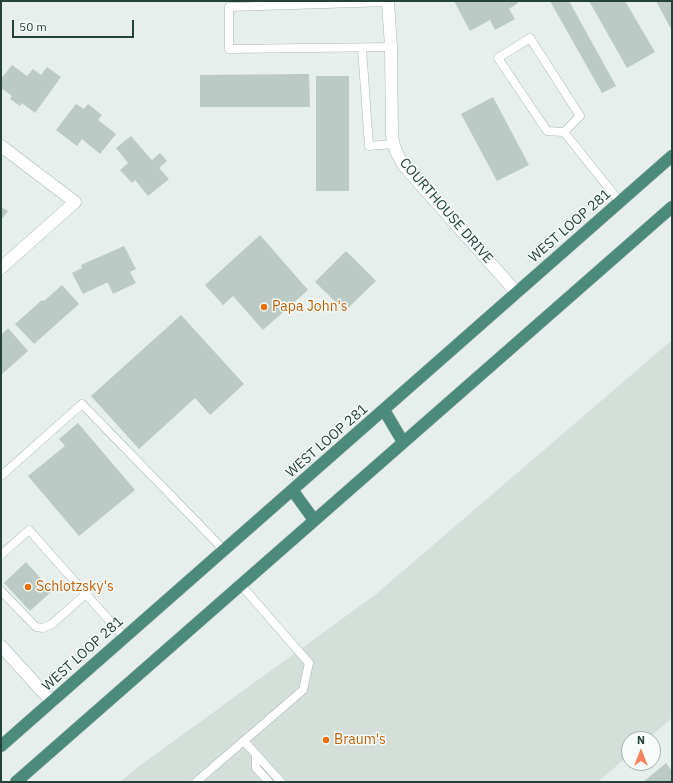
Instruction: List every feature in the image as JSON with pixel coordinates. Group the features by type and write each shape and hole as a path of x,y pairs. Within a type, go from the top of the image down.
{"highway":[{"name":"WEST LOOP 281","path":"1,746 293,491 672,156"},
{"path":"17,782 672,207"},
{"path":"384,410 403,442"},
{"path":"293,491 314,520"}],"street":[{"name":"COURTHOUSE DRIVE","path":"388,2 391,47 393,144 404,166 517,293"},
{"path":"1,146 74,202 1,268"},
{"path":"1,646 52,702"}],"lane":[{"path":"388,2 229,7 230,49 391,47"},
{"path":"530,38 580,116 564,132 547,132 498,58 530,38"},
{"path":"362,48 369,146 393,144"},
{"path":"564,132 620,202"},
{"path":"1,476 82,404 224,550"},
{"path":"1,555 29,530 124,637"},
{"path":"199,781 303,690 309,664 241,585"},
{"path":"1,591 36,627 43,628 52,624 87,594"},
{"path":"244,741 281,782"},
{"path":"256,754 256,768 269,782"}],"shaded area":[{"path":"672,340 672,718 657,731 621,731 621,762 598,782 120,782 138,767 375,595"}],"building":[{"path":"454,1 516,1 518,3 509,9 515,19 495,30 490,20 470,31"},
{"path":"550,1 569,1 616,86 602,93"},
{"path":"589,1 625,1 655,52 627,68"},
{"path":"656,1 672,1 671,29"},
{"path":"12,65 27,76 33,69 41,75 47,67 61,77 35,113 22,103 20,106 10,99 12,96 1,88 1,79"},
{"path":"309,74 310,107 200,107 200,75"},
{"path":"316,76 349,76 349,191 316,191"},
{"path":"493,97 529,165 497,181 461,114"},
{"path":"76,104 84,109 88,104 102,115 98,120 116,134 100,154 82,139 77,146 56,130"},
{"path":"131,136 152,160 160,153 167,161 159,168 169,179 148,196 135,180 132,183 120,170 128,163 116,148"},
{"path":"1,207 8,211 1,220"},
{"path":"260,235 308,290 263,330 233,296 223,305 205,285"},
{"path":"124,246 136,269 130,272 136,283 113,294 108,283 106,283 83,294 72,273 82,268 81,265"},
{"path":"346,251 376,281 345,311 315,282"},
{"path":"62,285 79,304 34,344 15,324 42,300 44,301"},
{"path":"181,315 244,384 210,415 195,398 139,449 91,396"},
{"path":"8,328 28,351 1,375 1,335"},
{"path":"78,423 135,490 79,536 28,476 65,446 59,439"},
{"name":"Schlotzsky's","path":"26,562 52,591 30,611 4,583"},
{"path":"666,763 672,771 672,782 643,782 656,771 661,771 661,767"}],"place":[{"name":"Papa John's","path":"264,307"},
{"name":"Schlotzsky's","path":"28,587"},
{"name":"Braum's","path":"326,740"}]}
